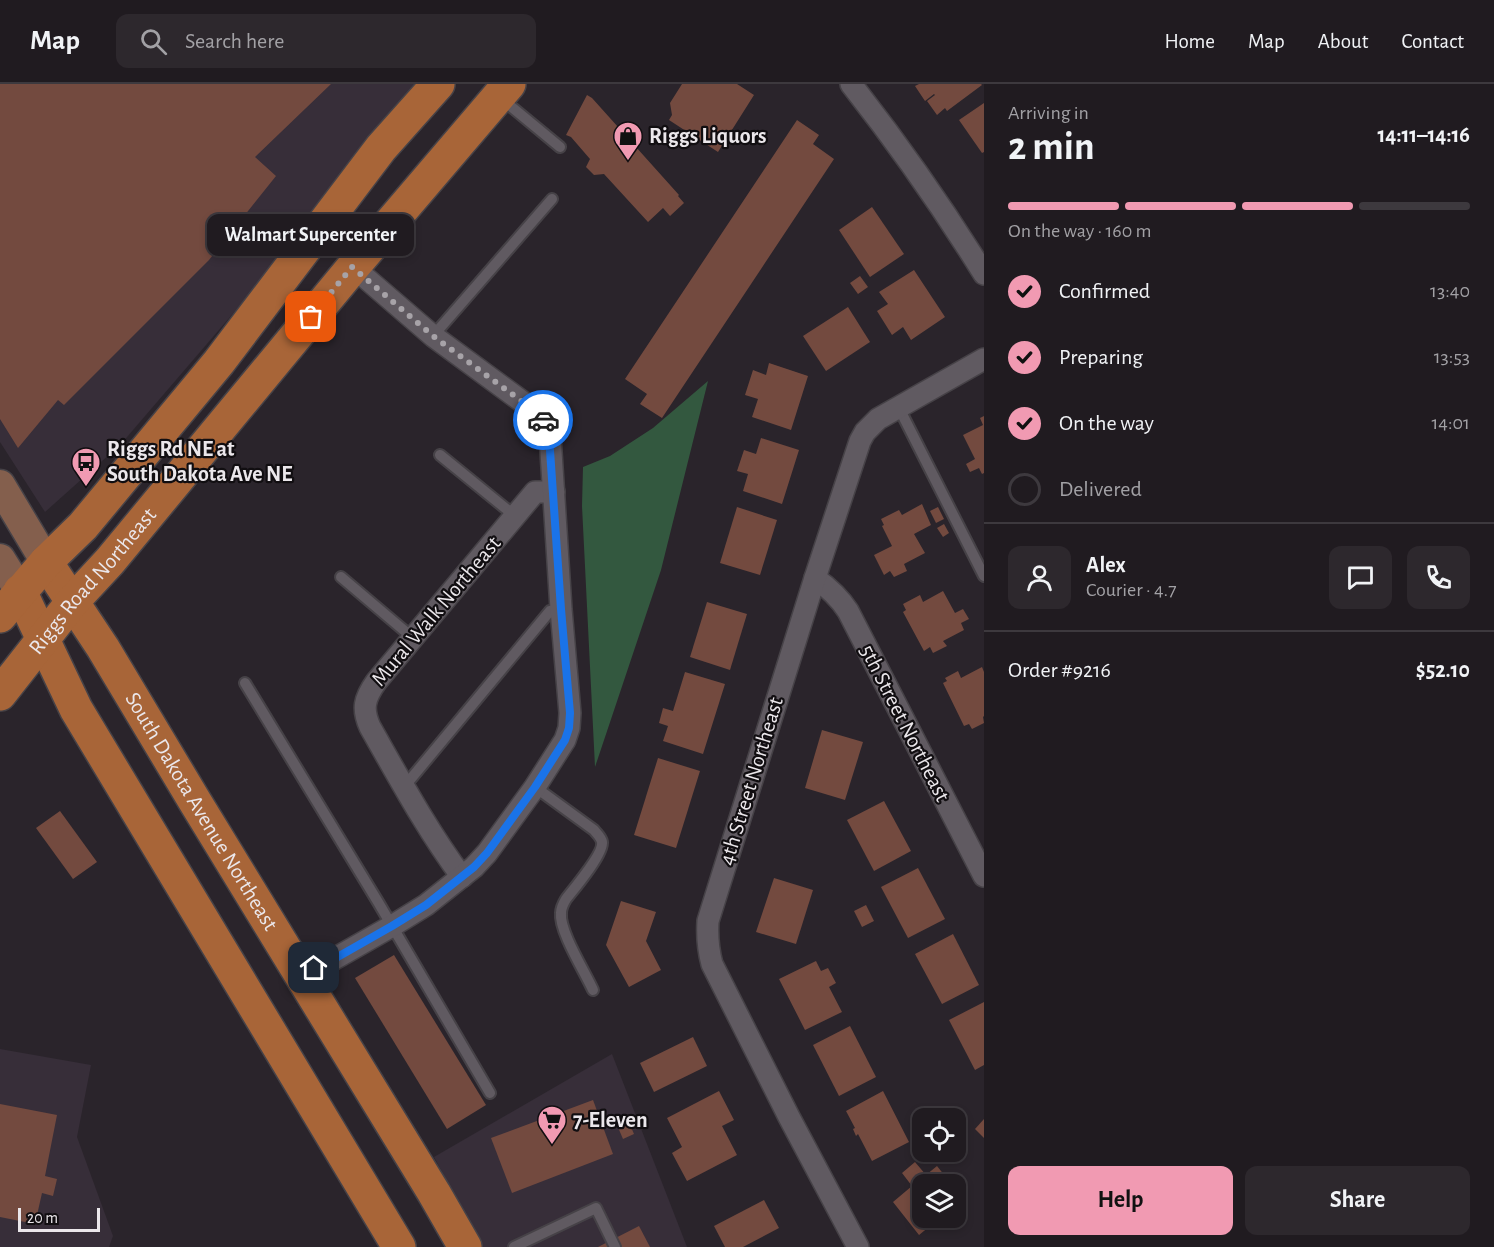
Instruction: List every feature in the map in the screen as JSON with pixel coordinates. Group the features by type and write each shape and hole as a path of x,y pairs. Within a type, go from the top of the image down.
{"main road":[{"name":"Riggs Road Northeast","path":"10,604 82,525 219,362 381,148 438,84"},
{"name":"Riggs Road Northeast","path":"0,694 73,601 110,561 352,267 504,90"},
{"name":"South Dakota Avenue Northeast","path":"46,562 103,648 435,1193 465,1247"},
{"path":"10,604 43,640 76,709 399,1247"}],"street":[{"path":"851,84 918,173 984,274"},
{"path":"301,974 327,963 392,926 426,905 462,877 487,853 535,787 565,740 569,728 570,713 554,492 549,436 543,421 535,411 433,336 352,267"},
{"name":"4th Street Northeast","path":"858,1247 712,964 707,935 708,921 814,578 860,441 871,425 898,406 984,359"},
{"path":"0,485 46,562"},
{"name":"Mural Walk Northeast","path":"462,877 404,788 370,727 365,704 376,682 535,492 554,492"},
{"path":"0,559 10,604"},
{"name":"5th Street Northeast","path":"814,578 828,587 848,611 984,876"}],"lane":[{"path":"504,90 560,147"},
{"path":"433,336 552,199"},
{"path":"898,406 984,576"},
{"path":"440,455 515,516"},
{"path":"341,577 413,638"},
{"path":"404,788 550,611 561,609"},
{"path":"245,683 490,1093"},
{"path":"535,787 594,830 602,842 600,854 566,899 560,914 564,932 593,990"},
{"path":"514,1247 596,1208 615,1247"}],"shaded area":[{"path":"0,84 430,84 121,444 45,512 0,442"},
{"path":"0,1049 91,1065 77,1137 113,1236 109,1247 0,1247"},
{"path":"612,1054 687,1247 483,1247 434,1157"}],"green space":[{"path":"708,381 661,570 595,767 582,506 583,467 610,456 653,428"}],"building":[{"path":"0,84 331,84 255,157 276,176 209,260 64,405 58,400 18,448 0,419"},
{"path":"682,84 737,84 754,95 718,152 669,120 672,115 670,103"},
{"path":"919,84 982,85 947,111 945,108 937,115 927,101 935,95 925,101 915,86"},
{"path":"587,95 679,195 684,203 670,216 663,208 648,222 604,174 594,175 586,167 590,159 571,137 566,135"},
{"path":"984,103 984,152 982,153 959,120"},
{"path":"797,120 819,135 813,144 834,159 662,418 640,404 647,394 625,379"},
{"path":"872,207 904,254 870,277 839,230"},
{"path":"914,270 945,317 911,340 903,327 892,335 877,311 888,304 879,292"},
{"path":"860,276 868,287 858,294 850,283"},
{"path":"848,307 870,342 826,371 803,336"},
{"path":"769,363 808,376 791,430 752,417 758,399 745,395 753,370 766,375"},
{"path":"984,416 984,473 982,474 979,468 970,472 966,464 975,459 963,435 983,425 980,418"},
{"path":"761,438 799,450 782,504 743,491 748,474 737,471 744,450 756,454"},
{"path":"922,504 931,525 914,534 925,553 904,564 907,571 894,577 890,571 884,575 874,555 892,546 881,519 899,510 902,515"},
{"path":"737,507 777,520 760,575 720,563"},
{"path":"938,507 944,519 936,523 930,511"},
{"path":"944,524 949,533 943,537 937,528"},
{"path":"943,591 955,613 963,609 969,619 961,623 964,630 943,641 947,646 933,653 930,647 924,651 903,612 906,610 903,604 920,595 923,602"},
{"path":"707,602 747,614 730,670 690,657"},
{"path":"982,667 984,672 984,723 972,729 969,724 964,726 943,683 947,681 945,678 958,671 961,678"},
{"path":"685,672 725,684 703,754 663,741 668,726 659,723 663,708 673,711"},
{"path":"822,730 863,742 845,800 805,788"},
{"path":"658,758 700,771 676,848 634,835"},
{"path":"884,801 911,851 874,871 847,820"},
{"path":"60,811 97,862 73,879 36,828"},
{"path":"918,868 945,919 908,938 881,887"},
{"path":"774,878 813,890 796,944 756,932"},
{"path":"621,901 656,912 646,941 661,970 629,987 606,945"},
{"path":"866,905 874,921 862,927 854,911"},
{"path":"953,934 979,985 942,1004 915,954"},
{"path":"394,955 486,1105 447,1129 355,978"},
{"path":"816,961 821,971 828,968 836,983 829,987 842,1012 805,1030 779,979"},
{"path":"984,1002 984,1065 975,1070 949,1020"},
{"path":"850,1026 876,1077 839,1096 813,1045"},
{"path":"693,1037 707,1066 654,1092 640,1063"},
{"path":"719,1091 734,1120 722,1126 737,1155 687,1181 672,1153 682,1147 667,1118"},
{"path":"883,1091 909,1142 872,1161 858,1134 856,1136 853,1129 855,1128 846,1111"},
{"name":"7-Eleven","path":"593,1100 613,1154 512,1193 491,1138"},
{"path":"0,1104 57,1115 45,1176 57,1179 53,1196 42,1193 35,1224 0,1217"},
{"path":"984,1119 984,1138 975,1129"},
{"path":"628,1120 634,1134 623,1139 617,1125"},
{"path":"915,1162 925,1174 912,1174 912,1186 902,1173"},
{"path":"937,1166 943,1174 927,1174"},
{"path":"912,1186 912,1226 893,1202"},
{"path":"764,1200 779,1228 743,1247 725,1247 714,1226"},
{"path":"639,1226 650,1247 598,1247"},
{"path":"913,1228 928,1228 919,1235"}],"way so far":[{"path":"311,317 352,267 433,336 535,411 543,420"}],"place":[{"name":"Riggs Liquors","path":"628,162"},
{"name":"Walmart Supercenter","path":"311,317"},
{"name":"Riggs Rd NE at South Dakota Ave NE","path":"86,488"},
{"name":"7-Eleven","path":"552,1146"}],"route":[{"path":"314,968 327,963 426,905 474,867 487,853 535,787 565,740 570,713 549,436 543,420"}]}
